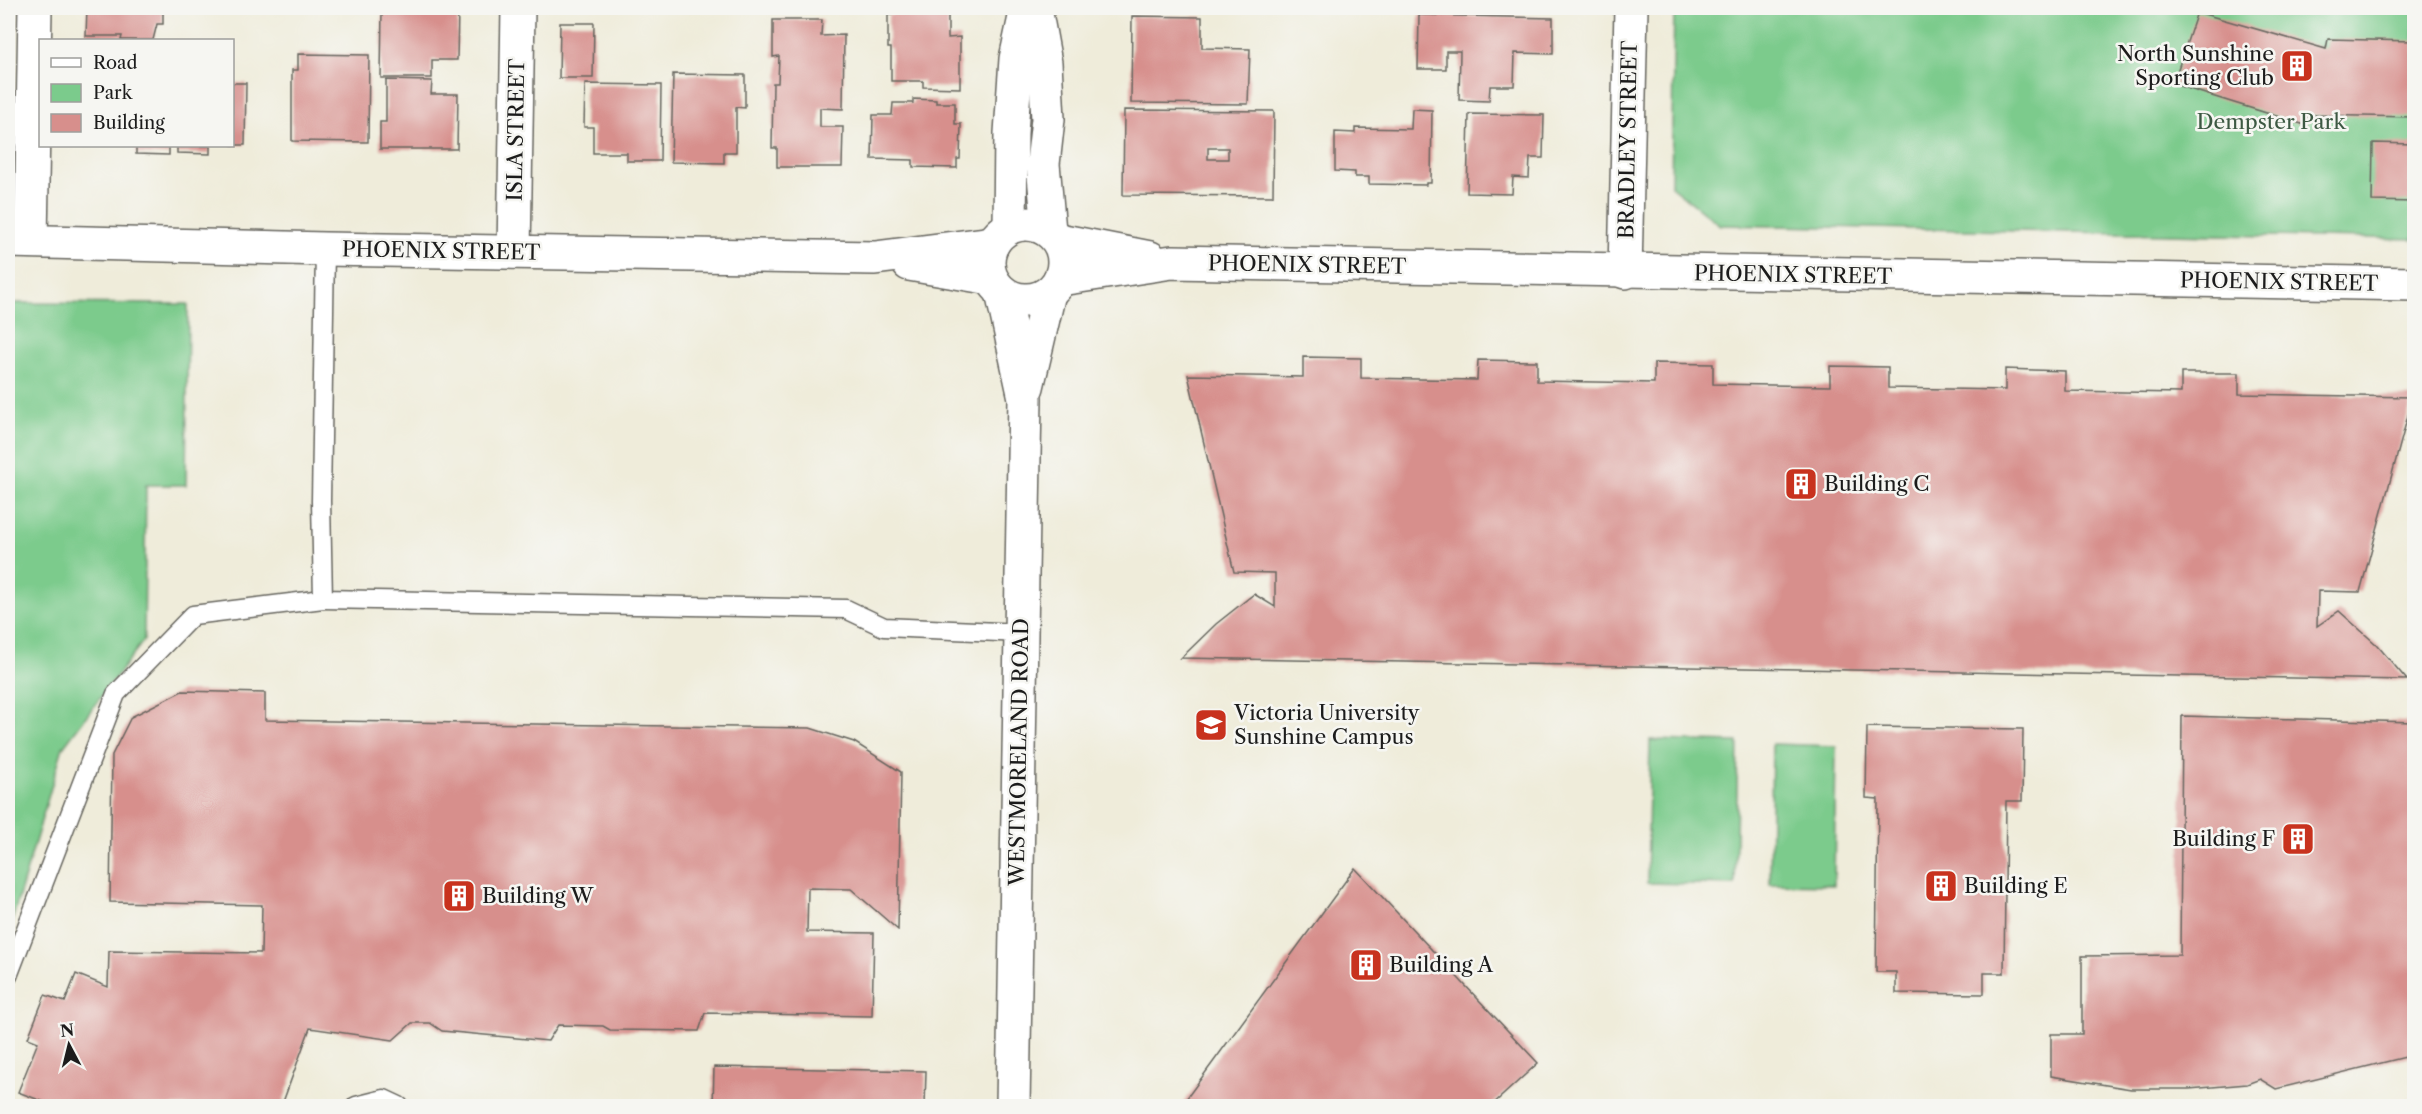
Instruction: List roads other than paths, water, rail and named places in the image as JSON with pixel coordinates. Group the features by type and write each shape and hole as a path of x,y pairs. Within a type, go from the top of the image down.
{"street":[{"path":"20,241 35,8"},
{"name":"ISLA STREET","path":"514,252 518,8"},
{"path":"1026,8 1016,59 1001,235 988,254 988,266 997,285 1025,301 1037,299 1054,286 1065,259 1053,236 1043,170 1048,120 1045,63 1035,8"},
{"name":"BRADLEY STREET","path":"1625,272 1631,8"},
{"path":"1001,235 1030,224 1053,236"},
{"name":"PHOENIX STREET","path":"20,241 325,249 875,258 1001,235"},
{"name":"PHOENIX STREET","path":"1053,236 1172,262 1625,272 2415,284"},
{"name":"PHOENIX STREET","path":"875,258 997,285"},
{"name":"PHOENIX STREET","path":"1054,286 1172,262"},
{"name":"WESTMORELAND ROAD","path":"997,285 1025,398"},
{"name":"WESTMORELAND ROAD","path":"1013,1107 1025,398 1054,286"}],"lane":[{"path":"323,599 321,489 325,249"},
{"path":"8,976 116,694 193,615 323,599 846,609 884,627 1022,633"},
{"path":"356,1107 384,1099 399,1107"}],"place":[{"name":"North Sunshine Sporting Club","path":"2297,66"},
{"name":"Building C","path":"1801,484"},
{"name":"Victoria University Sunshine Campus","path":"1211,725"},
{"name":"Building F","path":"2298,839"},
{"name":"Building E","path":"1941,886"},
{"name":"Building W","path":"459,896"},
{"name":"Building A","path":"1366,965"}],"park label":[{"name":"Dempster Park","path":"2271,122"}]}
